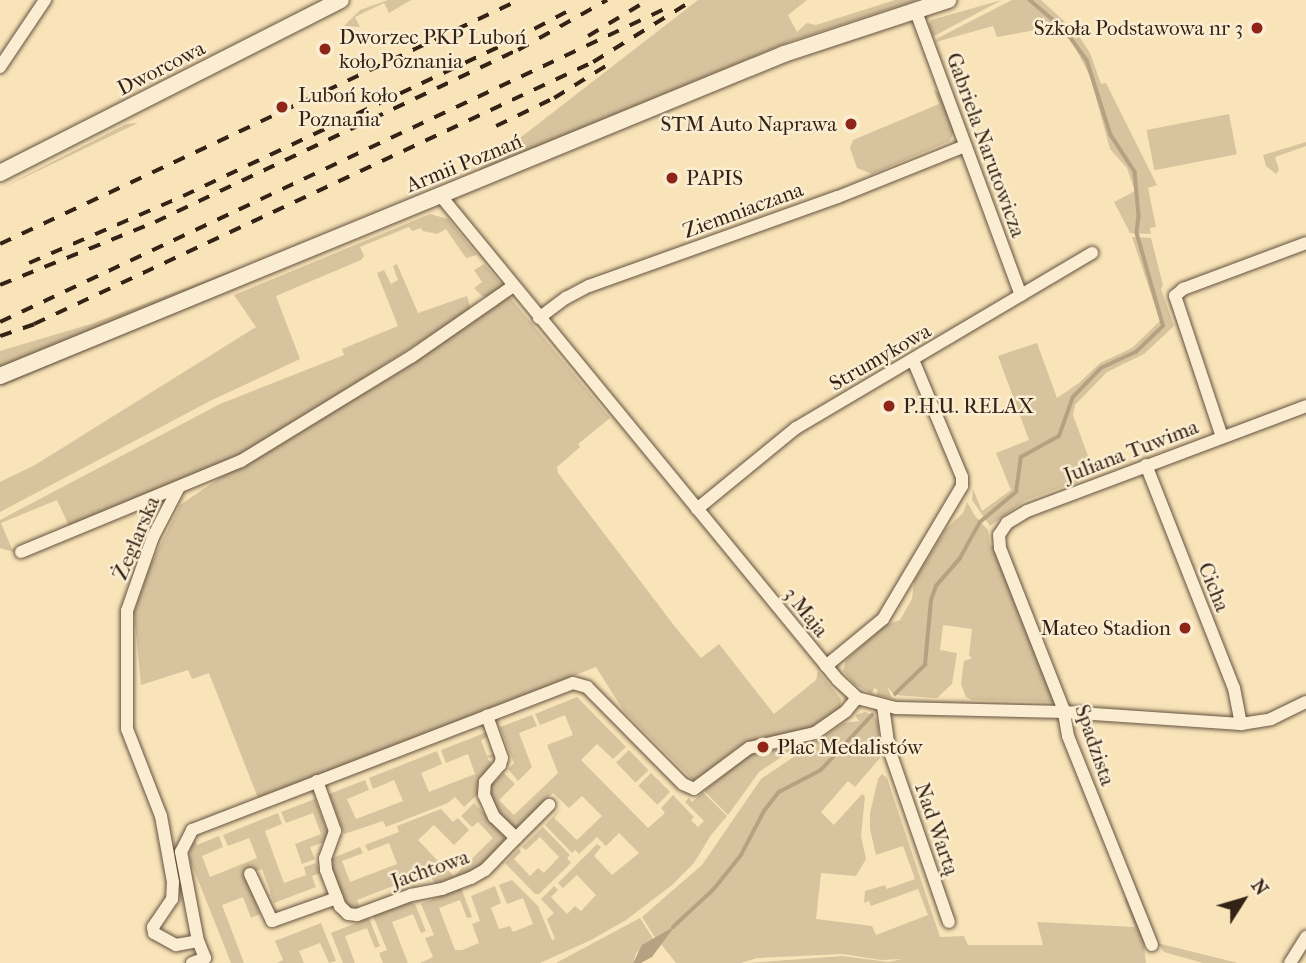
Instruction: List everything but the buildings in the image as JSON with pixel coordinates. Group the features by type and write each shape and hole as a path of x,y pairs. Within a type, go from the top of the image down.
{"main road":[{"name":"Dworcowa","path":"0,173 341,0"},
{"name":"Armii Poznań","path":"0,376 784,54 948,0"}],"street":[{"path":"0,67 46,0"},
{"name":"Gabriela Narutowicza","path":"915,9 1021,295"},
{"name":"Ziemniaczana","path":"539,318 566,298 589,286 838,197 965,146"},
{"name":"3 Maja","path":"440,195 826,666 857,698 883,706 1064,712 1241,724 1271,719 1306,702"},
{"path":"1223,437 1175,296 1183,289 1306,243"},
{"name":"Strumykowa","path":"697,509 796,428 1092,253"},
{"name":"Żeglarska","path":"198,941 176,945 154,933 153,927 172,899 173,882 161,816 127,729 127,611 153,537 178,488 248,457 411,357 513,286"},
{"path":"826,666 883,619 962,486 962,477 913,360"},
{"name":"Juliana Tuwima","path":"1003,556 999,535 1003,527 1020,514 1306,407"},
{"name":"Cicha","path":"1146,465 1234,688 1241,724"},
{"path":"21,552 178,488"},
{"name":"Spadzista","path":"1003,556 1064,712 1068,736 1152,945"},
{"path":"192,963 205,958 198,941 181,852 189,833 317,781 569,684 582,684 683,784 694,789 749,748 801,738 823,728 850,708 857,698"},
{"name":"Nad Wartą","path":"883,706 889,749 949,922"},
{"path":"487,716 502,758 500,765 485,782 484,796 494,817 516,838 549,805"},
{"path":"250,874 272,921 337,898 324,864 335,831 317,781"},
{"name":"Jachtowa","path":"337,898 348,915 357,915 411,895 442,889 481,873 516,838"},
{"path":"1290,963 1306,937"}],"shaded area":[{"path":"388,0 411,0 389,13 384,3 355,17 360,27 344,26 360,10"},
{"path":"698,0 807,0 788,15 797,32 807,23 816,25 895,0 917,0 791,41 476,172"},
{"path":"1002,0 934,36 932,34 929,24 931,20"},
{"path":"1012,0 1041,0 1077,33 1090,53 1101,84 1106,83 1157,185 1148,188 1156,227 1150,228 1151,234 1130,233 1114,202 1135,191 1127,168 1110,149 1090,76 1071,40 1052,27 997,37 993,26 936,42 938,38"},
{"path":"934,90 940,94 954,131 950,141 872,174 857,168 850,148 853,140 939,104"},
{"path":"1229,114 1237,154 1154,170 1147,130"},
{"path":"138,123 0,189 126,124"},
{"path":"1306,142 1306,146 1275,157 1279,170 1276,174 1266,166 1263,155"},
{"path":"430,214 448,219 477,255 466,258 446,229 437,234 423,231 421,228 412,231 409,227 360,247 364,256 361,260 276,296 300,359 212,400 0,512 0,482 35,465 256,327 234,295"},
{"path":"408,216 2,386 1,384"},
{"path":"1132,237 1151,238 1163,285 1161,289 1174,326 1144,354 1107,372 1075,405 1073,415 1095,475 1024,501 990,526 972,500 973,489 982,511 1011,490 996,453 1029,440 998,356 1037,343 1057,398 1079,383 1100,363 1132,348 1160,321"},
{"path":"397,264 418,313 467,296 471,309 234,461 69,526 57,500 1,523 12,549 18,548 20,554 0,548 0,520 220,404 344,355 342,349 398,326 377,273 384,270 391,284 398,280 393,266"},
{"path":"484,264 503,286 488,297 482,296 474,288 482,282 474,270"},
{"path":"239,268 0,368 0,351 91,324"},
{"path":"509,296 610,418 578,444 580,447 557,467 558,473 676,628 701,658 719,644 774,714 816,680 818,671 841,699 840,708 809,729 741,745 694,781 623,710 596,667 258,798 209,673 192,679 188,670 141,685 134,612 150,566 180,505 221,477 400,372"},
{"path":"967,502 988,530 990,546 994,546 1054,702 972,700 966,697 961,684 964,661 972,658 969,655 972,629 943,625 940,650 957,653 952,684 937,698 894,695 887,686 892,698 877,695 878,690 874,688 872,694 854,684 843,671 846,660 885,625 900,620 912,599 914,581 946,529 963,513"},
{"path":"577,697 626,747 613,759 597,744 581,760 648,828 665,813 661,808 673,795 694,817 691,820 698,827 704,821 685,802 689,798 692,802 703,792 727,816 711,835 694,863 672,885 626,920 591,940 540,963 420,963 433,957 425,938 434,935 421,904 461,888 472,917 467,918 460,900 439,908 455,950 462,950 479,943 472,924 480,921 471,896 495,886 501,903 491,908 499,929 510,926 513,932 533,924 523,898 507,904 499,885 512,880 538,906 552,940 555,939 547,919 554,913 541,899 554,886 558,890 551,897 567,914 575,906 581,911 596,895 577,875 563,888 558,883 597,844 601,847 594,856 612,875 639,853 619,833 606,846 597,837 579,854 575,850 572,853 545,825 562,808 554,818 577,840 602,816 582,796 569,808 553,793 514,830 496,812 487,789 504,773 515,784 499,800 514,815 558,773 547,745 573,735 565,715 540,725 535,714"},
{"path":"865,712 874,716 878,722 880,758 855,787 848,781 821,812 834,825 862,794 865,796 861,836 866,859 856,876 821,873 816,919 872,926 876,935 928,915 918,889 871,906 869,901 864,903 865,891 885,885 887,889 915,879 903,846 876,855 870,829 870,813 878,779 882,774 887,778 940,937 964,936 968,945 1043,945 1037,922 1135,927 1124,899 1126,898 1143,938 1146,963 747,963 842,956 889,962 902,959 881,960 842,954 757,958 741,963 676,963 661,944 673,928 656,939 642,917 702,865 761,779 844,723 859,721 855,715"},
{"path":"532,715 537,726 519,733 532,767 518,781 508,769 514,763 500,727"},
{"path":"487,732 489,736 481,740 487,756 496,753 497,757 487,758 494,766 479,780 478,794 464,807 455,797 448,803 386,827 383,821 344,834 329,794 365,780 369,790 347,799 356,819 403,801 394,780 373,789 369,778 437,751 442,764 421,773 429,792 475,774 468,754 446,763 441,750"},
{"path":"801,744 759,772 728,815 704,791 749,755"},
{"path":"629,750 648,770 636,783 616,763"},
{"path":"651,773 670,792 657,805 638,786"},
{"path":"315,799 328,833 324,842 310,847 315,859 302,864 295,844 321,834 313,813 286,823 281,812"},
{"path":"474,803 504,834 504,842 476,870 435,884 430,874 440,863 454,876 493,838 478,822 472,827 461,816"},
{"path":"441,809 453,822 458,818 469,830 454,845 434,825 418,840 438,861 425,873 429,882 423,875 412,880 414,888 411,880 403,883 405,891 401,883 357,900 360,909 352,910 345,906 330,866 330,859 360,847 363,853 342,861 350,882 397,864 389,843 368,851 365,845 399,832 397,826"},
{"path":"278,813 282,824 265,831 284,883 306,875 304,867 316,863 320,873 312,876 316,887 274,903 271,895 264,898 271,894 262,869 245,875 260,914 251,918 243,897 222,905 244,963 231,963 190,860 191,838 193,837 197,845 219,836 223,847 202,856 210,877 257,858 249,838 228,846 223,835"},
{"path":"543,827 570,855 567,858 571,863 539,894 535,894 505,863 519,849 521,852 514,859 530,876 538,868 544,873 559,857 540,837 526,850 522,847"},
{"path":"410,902 415,904 426,931 421,933 413,914 392,922 408,963 383,963 379,953 387,950 373,916"},
{"path":"369,918 380,946 375,948 367,928 345,936 355,963 343,963 331,933"},
{"path":"640,918 654,940 636,953 633,963 556,963"},
{"path":"321,923 336,961 329,963 320,943 299,951 304,963 277,963 283,960 275,941"},
{"path":"675,926 652,957 641,963 633,963 642,945"},
{"path":"1157,943 1238,963 1203,963 1164,952"}],"waterway":[{"path":"1030,0 1065,30 1087,60 1111,135 1135,172 1139,216 1137,233"},
{"path":"895,694 925,665 931,600 936,586 960,558 980,522 1016,492 1021,457 1059,436 1073,397 1101,368 1136,352 1163,326 1137,235"},
{"path":"673,927 713,890 741,855 764,811 779,792 821,770 872,715"}],"railway":[{"path":"0,244 519,0"},
{"path":"0,285 155,222 518,50 607,0"},
{"path":"588,36 648,0"},
{"path":"0,336 34,324 593,62 693,0"},
{"path":"0,322 671,6"},
{"path":"29,263 183,196 513,40 568,11"},
{"path":"496,126 554,98 612,62"}],"place":[{"name":"Szkoła Podstawowa nr 3","path":"1257,28"},
{"name":"Dworzec PKP Luboń koło Poznania","path":"325,49"},
{"name":"Luboń koło Poznania","path":"282,107"},
{"name":"STM Auto Naprawa","path":"851,124"},
{"name":"PAPIS","path":"672,178"},
{"name":"P.H.U. RELAX","path":"889,406"},
{"name":"Mateo Stadion","path":"1185,628"},
{"name":"Plac Medalistów","path":"763,747"}]}
